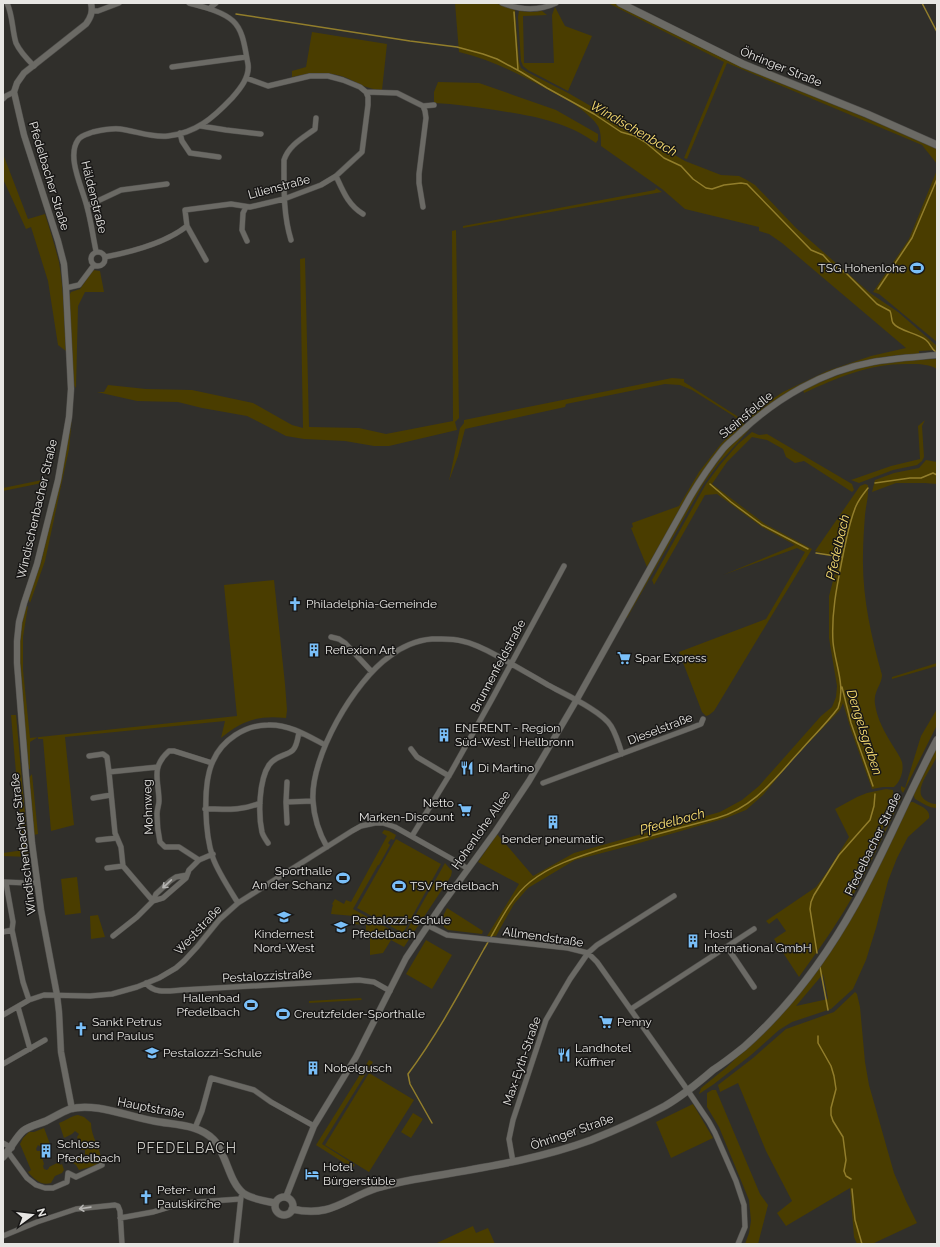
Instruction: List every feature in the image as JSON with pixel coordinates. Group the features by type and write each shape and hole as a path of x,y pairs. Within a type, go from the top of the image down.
{"main road":[{"name":"Öhringer Straße","path":"620,3 743,64 867,114 937,145"},
{"name":"Pfedelbacher Straße","path":"824,955 855,904 937,740"},
{"name":"Öhringer Straße","path":"292,1209 306,1212 329,1209 376,1189 409,1180 513,1162 591,1140 634,1121 666,1105 744,1047 795,993 824,955"},
{"name":"Hauptstraße","path":"8,1152 20,1134 27,1129 72,1109 94,1108 110,1110 146,1120 195,1128 208,1135 215,1140 219,1147 241,1196"},
{"path":"287,1194 292,1203 292,1209 288,1214 279,1214 275,1209 275,1203 279,1197 287,1194"},
{"path":"241,1196 275,1203"}],"street":[{"path":"7,3 12,18 17,44 27,60 34,66"},
{"path":"3,99 14,92 17,83 24,73 86,24 92,11 91,3"},
{"path":"92,11 98,11 119,3"},
{"path":"189,3 210,6 233,21 238,27 242,37 246,57 248,73 246,78 268,86 310,76 328,76 360,87 366,92 397,93 422,106 425,111 426,118 418,174 423,207"},
{"path":"210,6 216,3"},
{"path":"502,3 516,8 538,9 556,3"},
{"path":"172,67 246,57"},
{"name":"Häldenstraße","path":"96,251 87,206 74,163 73,152 75,144 79,138 86,134 108,129 120,129 157,136 169,136 201,126 218,112 235,94 246,78"},
{"name":"Pfedelbacher Straße","path":"14,92 24,135 64,264 71,389"},
{"name":"Lilienstraße","path":"187,226 185,210 231,204 250,207 284,199 321,185 336,176 362,152 368,105 368,97 366,92"},
{"path":"422,106 434,105"},
{"path":"291,240 286,226 284,160 286,154 292,146 315,129 316,118"},
{"path":"201,126 261,134"},
{"path":"180,133 182,141 190,153 219,157"},
{"path":"336,176 347,200 355,209 363,214"},
{"path":"87,206 121,190 167,184"},
{"path":"246,207 243,213 242,230 247,241"},
{"path":"105,257 158,243 187,226 206,260"},
{"path":"96,251 102,252 106,260 103,265 94,265 92,263 92,254 96,251"},
{"path":"66,288 79,285 94,265"},
{"name":"Steinsfeldle","path":"651,567 704,473 724,448 765,411 800,388 828,375 848,368 898,358 936,355"},
{"name":"Windischenbacher Straße","path":"71,389 69,417 58,480 37,564 24,603 18,632 17,663 30,827 41,910 57,995 61,1052 72,1109"},
{"name":"Brunnenfeldstraße","path":"412,836 449,776 564,566"},
{"name":"Hohenlohe Allee","path":"287,1194 314,1126 356,1057 406,958 427,925 495,832 529,781 576,701 651,567"},
{"path":"332,637 345,643 372,672"},
{"name":"Dieselstraße","path":"327,847 316,824 313,801 316,774 334,727 355,691 389,656 403,648 430,639 462,641 482,647 576,701 605,719 614,732 622,754"},
{"name":"Dieselstraße","path":"543,783 701,724 703,719"},
{"path":"238,904 227,886 212,854 205,809 208,778 212,763 223,746 232,738 247,729 258,726 270,725 289,728 326,745"},
{"path":"268,843 262,833 260,803 261,786 270,765 275,759 293,750 299,732"},
{"path":"411,749 417,756 449,776"},
{"name":"Mohnweg","path":"199,860 179,847 165,847 160,842 157,812 158,797 156,774 164,756 169,751 174,751 212,763"},
{"path":"88,756 104,754 107,757 115,833 121,847 123,866 153,901"},
{"path":"109,772 158,767"},
{"path":"287,782 287,823"},
{"path":"93,798 111,795"},
{"path":"286,802 313,801"},
{"path":"205,809 234,810 260,803"},
{"name":"Weststraße","path":"3,1015 29,1000 44,995 90,996 112,994 123,992 159,978 176,968 184,961 218,920 238,904 352,831 368,823 383,823 395,827 468,869"},
{"path":"98,840 117,838"},
{"path":"153,901 163,898 186,878 190,870 199,860 212,854"},
{"path":"107,868 123,866"},
{"path":"113,936 137,917 153,901 156,894 170,881 176,877 187,875"},
{"path":"29,1000 23,982 12,930 13,922 5,882 28,884 37,882"},
{"name":"Max-Eyth-Straße","path":"513,1162 509,1139 513,1120 539,1037 552,1008 588,953 597,945 674,896"},
{"name":"Allmendstraße","path":"427,925 447,935 568,948 588,953 597,962 688,1090 715,1133 742,1195 744,1205 744,1227 738,1244"},
{"path":"631,1008 754,929"},
{"path":"3,932 12,930"},
{"path":"727,947 754,987"},
{"name":"Pestalozzistraße","path":"146,983 154,990 181,990 359,980 374,982 390,990"},
{"path":"18,1007 30,1049"},
{"path":"3,1064 45,1040"},
{"path":"195,1128 202,1111 211,1078 254,1090 270,1102 314,1126"},
{"path":"3,1143 31,1182 45,1188 53,1188 67,1182 68,1173 76,1177 102,1165"},
{"path":"120,1218 153,1212 183,1203 241,1196 236,1244"},
{"path":"3,1236 52,1216 76,1209 116,1205 118,1206 120,1218 122,1244"}],"shaded area":[{"path":"455,3 495,3 515,10 519,62 521,68 570,94 685,161 721,175 739,176 755,185 796,228 870,293 898,312 937,346 937,350 919,351 919,354 898,355 872,359 847,366 784,395 764,408 751,419 743,416 750,414 783,392 827,371 871,356 906,348 782,243 769,234 759,231 759,227 685,209 662,189 601,146 600,133 596,123 571,102 503,67 459,52"},
{"path":"608,3 616,3 728,60 937,148 937,164 922,145 727,63 687,159 684,158 724,62"},
{"path":"555,7 565,26 592,36 568,91 528,70 523,66 521,61 518,17 519,11 542,11 547,15 523,16 524,63 554,63 552,15"},
{"path":"312,32 387,44 382,90 367,87 347,78 333,74 306,74 292,77 292,71 306,67"},
{"path":"438,82 479,83 556,110 598,134 598,140 596,143 572,129 535,117 509,112 434,103 434,92"},
{"path":"3,154 28,219 45,214 61,273 66,351 58,345 48,281 31,227 26,229 3,179"},
{"name":"TSG Hohenlohe","path":"937,170 937,342 879,294 873,292 909,239"},
{"path":"656,188 662,192 463,228 463,226 655,190"},
{"path":"456,230 459,418 455,422 457,430 389,446 374,446 345,441 304,439 286,436 247,416 178,402 137,401 97,392 104,392 108,385 146,389 192,390 253,403 292,425 303,428 300,259 305,258 309,427 359,428 386,434 453,421 452,231"},
{"path":"93,270 100,271 104,292 85,292 78,306 76,388 73,384 69,296 71,292 80,289"},
{"path":"937,359 937,369 921,364 896,364 882,366 856,372 804,393 803,390 845,372 880,363"},
{"path":"672,378 684,379 684,382 743,420 745,424 722,447 680,510 647,567 631,528 633,527 632,523 679,506 699,472 720,445 740,424 735,417 692,390 680,385 665,384 566,404 565,407 465,429 458,456 449,481 460,428 464,423 464,420"},
{"path":"72,418 69,449 45,561 30,603 28,598 41,563"},
{"path":"925,420 922,426 924,457 922,461 917,465 893,470 859,483 851,480 891,466 920,459 918,426"},
{"path":"748,429 749,430 719,463 704,483 626,618 693,497 727,449"},
{"path":"752,432 759,435 767,434 852,484 854,490 852,492 804,461 795,463 786,457 783,449 767,440 752,437 727,462 712,484 765,524 812,549 714,711 706,716 702,712 679,652 766,619 805,552 797,548 723,575 795,545 762,527 717,494 705,495 654,585 652,580 706,484 738,444"},
{"path":"926,460 937,462 937,484 896,483 872,492 875,480 894,473 919,468"},
{"path":"42,480 42,483 3,491 3,488"},
{"path":"865,484 868,485 868,496 863,540 864,586 874,646 882,675 881,682 875,695 875,704 882,726 902,762 903,768 896,785 894,787 872,789 843,703 840,710 794,758 763,795 746,810 726,818 575,860 528,888 514,904 496,936 487,936 519,884 478,862 497,834 533,876 574,853 720,812 742,800 759,786 821,716 832,707 836,697 837,686 829,638 829,596 839,558 815,551 860,486"},
{"path":"274,580 285,684 287,710 286,718 267,717 251,720 236,727 221,738 225,721 65,737 74,825 51,831 43,739 38,739 38,737 237,716 224,585"},
{"path":"28,606 23,637 23,670 30,738 38,737 30,742 30,769 27,770 19,650 20,631 26,607"},
{"path":"937,663 937,666 892,679 892,677"},
{"path":"937,709 937,725 903,793 901,786 905,788 921,736"},
{"path":"11,715 16,715 29,857 3,856 3,853 24,850"},
{"path":"937,745 937,755 925,778 921,790 921,796 925,800 937,804 937,808 934,808 915,799 913,794"},
{"path":"32,774 38,834 34,835 28,779"},
{"path":"886,789 893,790 894,799 887,819 856,883 885,829 898,795 902,797 850,901 832,930 799,977 774,939 786,931 777,918 769,924 766,921 816,887 849,837 835,809 867,793"},
{"path":"913,802 927,810 929,818 908,837 897,858 888,881 866,960 853,989 831,1009 792,1022 779,1030 751,1055 699,1094 701,1088 727,1067 786,1008 824,960 909,804","holes":["823,974 828,999 796,1006"]},
{"path":"384,830 396,835 394,840 391,839 388,843 390,845 353,909 393,931 392,933 402,939 445,863 452,871 451,876 404,947 391,940 383,953 370,955 370,935 366,934 366,925 354,924 354,916 331,914 332,904 335,899 344,904 346,900 351,902 387,836 382,833"},
{"name":"TSV Pfedelbach","path":"396,839 441,864 403,933 357,908"},
{"path":"77,877 81,913 65,915 61,879"},
{"path":"447,908 483,931 482,934 448,930 444,927 442,918"},
{"path":"98,915 105,937 91,939 90,916"},
{"path":"426,940 452,955 432,989 406,974"},
{"path":"855,992 857,994 860,1007 865,1062 869,1085 894,1173 917,1223 872,1244 857,1244 854,1237 850,1188 786,1226 777,1213 792,1201 766,1151 738,1083 720,1092 718,1085 753,1058 786,1029 834,1012"},
{"path":"361,998 362,1000 309,1003 309,1001"},
{"path":"369,1060 373,1062 322,1144 355,1165 352,1168 316,1145"},
{"path":"369,1073 414,1100 369,1172 325,1145"},
{"path":"712,1090 716,1090 760,1194 768,1205 758,1244 745,1244 751,1221 749,1200 719,1127 707,1107 707,1093"},
{"path":"693,1104 713,1138 671,1158 656,1122"},
{"path":"413,1113 423,1119 411,1138 401,1132"},
{"path":"78,1115 84,1117 91,1123 91,1129 101,1158 101,1164 79,1170 76,1165 70,1161 70,1157 85,1155 85,1150 82,1150 77,1137 79,1134 75,1131 64,1138 59,1123"},
{"path":"44,1128 50,1144 41,1147 38,1145 36,1149 37,1151 40,1151 44,1169 47,1170 49,1167 59,1162 60,1165 62,1164 64,1170 62,1173 55,1176 51,1183 47,1184 41,1183 28,1172 31,1170 20,1144 29,1132 34,1132"},
{"path":"473,1226 476,1233 488,1228 495,1244 437,1243"}],"waterway":[{"path":"922,3 937,32"},
{"path":"514,12 518,70"},
{"name":"Windischenbach","path":"236,14 457,47 497,59 594,114 621,132 635,136 645,142 664,158 681,166 693,179 706,188 712,189 724,185 741,183 747,184 811,250 823,255 832,265 846,273 877,304 890,311 892,322 896,326 922,338 928,342 936,352"},
{"path":"878,289 912,238 937,179"},
{"path":"875,483 921,478 933,473 937,475"},
{"path":"710,484 762,525 808,549"},
{"name":"Pfedelbach","path":"432,1123 410,1084 408,1074 448,1013 504,913 516,896 538,876 555,866 574,858 717,818 742,807 773,781 838,708 841,692 833,642 833,619 836,596 844,550 852,517 856,506 868,488"},
{"path":"816,553 842,557"},
{"name":"Dengelsgraben","path":"842,687 851,723 873,786"},
{"name":"Dengelsgraben","path":"817,953 810,909 811,902 839,855 870,820 874,806 875,794"},
{"name":"Dengelsgraben","path":"820,967 828,1010"},
{"name":"Dengelsgraben","path":"818,1036 818,1043 831,1066 834,1076 836,1089 831,1108 831,1115 843,1137 846,1160 844,1171 846,1176 851,1179"},
{"name":"Dengelsgraben","path":"852,1189 855,1220 862,1244"}],"place":[{"name":"TSG Hohenlohe","path":"917,268"},
{"name":"Philadelphia-Gemeinde","path":"295,604"},
{"name":"Reflexion Art","path":"314,650"},
{"name":"Spar Express","path":"624,658"},
{"name":"ENERENT - Region Süd-West | Hellbronn","path":"444,735"},
{"name":"Di Martino","path":"467,768"},
{"name":"Netto Marken-Discount","path":"465,810"},
{"name":"bender pneumatic","path":"553,822"},
{"name":"Sporthalle An der Schanz","path":"343,878"},
{"name":"TSV Pfedelbach","path":"399,886"},
{"name":"Kindernest Nord-West","path":"284,917"},
{"name":"Pestalozzi-Schule Pfedelbach","path":"341,927"},
{"name":"Hosti International GmbH","path":"693,941"},
{"name":"Hallenbad Pfedelbach","path":"251,1005"},
{"name":"Creutzfelder-Sporthalle","path":"283,1014"},
{"name":"Penny","path":"606,1022"},
{"name":"Sankt Petrus und Paulus","path":"81,1029"},
{"name":"Pestalozzi-Schule","path":"152,1053"},
{"name":"Landhotel Küffner","path":"564,1055"},
{"name":"Nobelgusch","path":"313,1068"},
{"name":"Schloss Pfedelbach","path":"46,1151"},
{"name":"Hotel Bürgerstüble","path":"312,1174"},
{"name":"Peter- und Paulskirche","path":"146,1197"}],"district":[{"name":"PFEDELBACH","path":"187,1148"}]}
